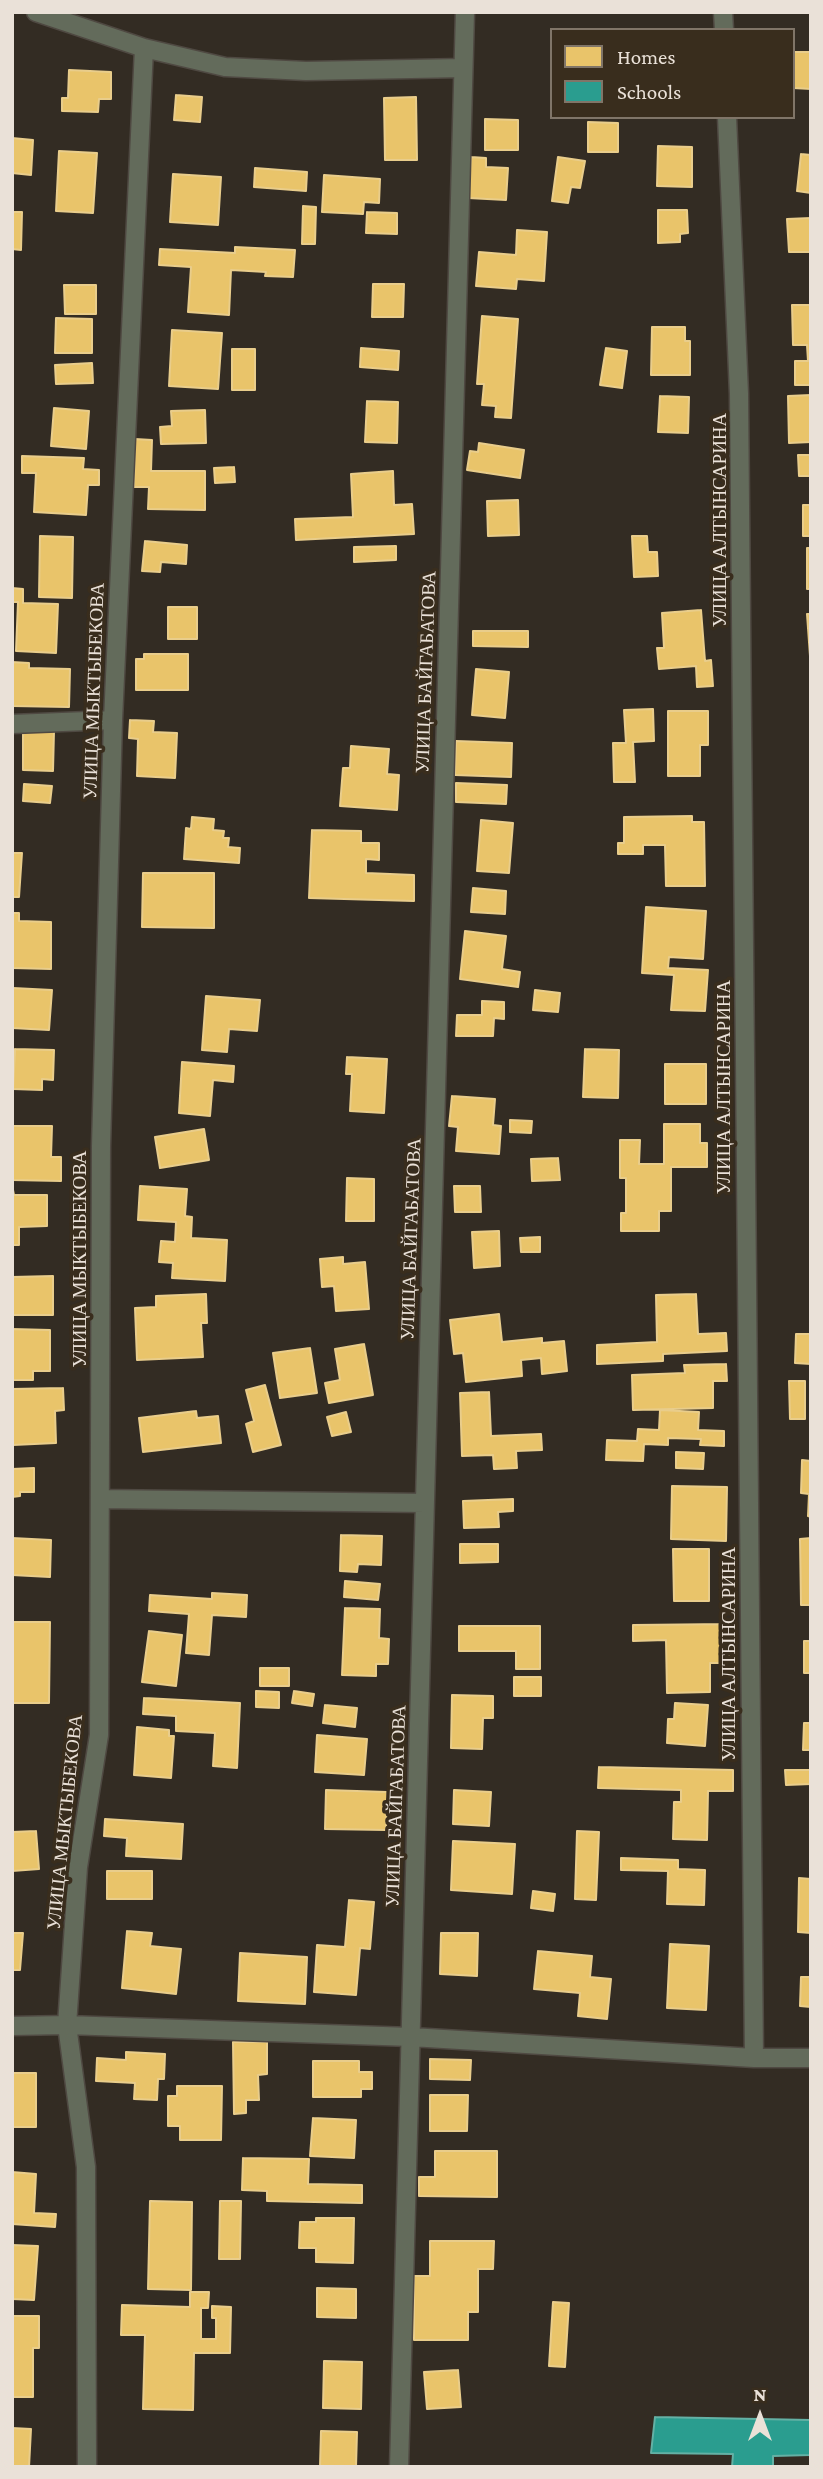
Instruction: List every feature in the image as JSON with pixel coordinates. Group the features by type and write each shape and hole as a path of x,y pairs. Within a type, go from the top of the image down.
{"street":[{"path":"36,12 144,48 225,67 306,71 463,68"},
{"name":"УЛИЦА БАЙГАБАТОВА","path":"399,2467 465,12"},
{"name":"УЛИЦА МЫКТЫБЕКОВА","path":"87,2467 86,2167 67,2025 78,1867 99,1735 101,1146 113,720 144,48"},
{"name":"УЛИЦА АЛТЫНСАРИНА","path":"727,119 739,394 754,2057"},
{"path":"12,724 113,720"},
{"path":"100,1499 425,1503"},
{"path":"12,2025 411,2036 754,2057 811,2058"}],"building: Homes":[{"path":"795,52 811,52 811,89 795,88"},
{"path":"69,70 111,72 111,99 99,99 98,112 62,111 62,98 68,98"},
{"path":"176,95 202,97 200,122 174,120"},
{"path":"416,97 417,160 385,160 384,98"},
{"path":"485,119 518,120 518,150 485,150"},
{"path":"588,122 618,123 618,152 588,152"},
{"path":"12,138 33,140 31,175 12,173"},
{"path":"658,146 692,147 692,187 657,186"},
{"path":"59,151 97,153 93,213 56,211"},
{"path":"801,154 811,155 811,193 797,191"},
{"path":"471,157 486,158 486,167 508,168 506,200 468,198"},
{"path":"558,157 585,161 580,188 571,187 568,203 552,201"},
{"path":"255,168 307,172 306,191 254,187"},
{"path":"173,174 221,177 218,225 170,222"},
{"path":"324,175 380,179 379,203 364,202 363,214 322,212"},
{"path":"303,206 316,207 315,244 302,244"},
{"path":"658,210 687,210 688,233 680,234 680,242 658,243"},
{"path":"12,212 22,212 21,250 12,249"},
{"path":"367,212 397,213 397,234 366,233"},
{"path":"811,218 811,252 789,252 787,219"},
{"path":"517,230 547,232 544,281 517,279 516,289 476,286 479,252 516,255"},
{"path":"235,247 295,250 293,277 265,276 266,272 231,270 229,315 188,312 191,267 159,265 160,249 235,253"},
{"path":"373,284 404,284 403,317 372,317"},
{"path":"64,285 96,285 96,314 65,314"},
{"path":"792,305 811,305 811,385 795,385 795,361 808,361 807,345 793,345"},
{"path":"482,316 518,319 511,418 495,417 496,406 482,405 484,384 477,384"},
{"path":"56,318 92,319 92,353 55,353"},
{"path":"652,327 685,327 685,341 690,341 690,375 651,375"},
{"path":"172,330 222,333 218,389 169,386"},
{"path":"361,348 399,351 398,370 360,367"},
{"path":"606,348 627,351 622,388 600,385"},
{"path":"232,349 255,349 255,390 232,390"},
{"path":"92,363 93,383 56,384 55,365"},
{"path":"811,395 811,442 789,443 788,396"},
{"path":"660,396 689,397 688,433 658,432"},
{"path":"367,401 398,402 397,443 365,442"},
{"path":"54,408 89,411 86,449 51,446"},
{"path":"205,410 206,443 161,444 160,427 172,426 171,411"},
{"path":"135,439 152,440 151,471 205,471 205,510 148,509 149,487 134,487"},
{"path":"479,443 524,450 520,478 467,470 470,451 478,452"},
{"path":"798,455 811,455 811,476 799,476"},
{"path":"22,456 84,458 83,469 99,470 99,485 88,485 86,515 34,512 36,473 22,473"},
{"path":"234,467 235,482 215,483 214,468"},
{"path":"393,471 394,505 412,504 414,534 296,540 295,519 353,517 351,474"},
{"path":"518,500 519,535 488,536 487,501"},
{"path":"803,505 811,505 811,536 803,536"},
{"path":"40,536 73,537 72,598 39,597"},
{"path":"632,536 647,536 648,552 657,552 658,576 634,577"},
{"path":"145,541 187,545 186,564 161,562 160,572 142,571"},
{"path":"396,546 396,560 354,562 354,547"},
{"path":"807,548 811,548 811,589 807,589"},
{"path":"12,588 23,589 23,603 58,604 56,653 16,651 18,602 12,602"},
{"path":"168,607 197,607 197,639 168,639"},
{"path":"701,610 705,661 711,660 713,686 697,687 696,666 659,669 657,648 664,648 662,613"},
{"path":"807,614 811,614 811,670"},
{"path":"473,631 528,631 528,647 473,646"},
{"path":"144,654 188,654 188,690 136,690 136,659 144,659"},
{"path":"12,662 29,663 29,668 70,669 69,707 12,706"},
{"path":"476,669 509,672 505,718 472,715"},
{"path":"653,709 654,741 633,742 635,782 614,782 613,743 626,743 624,710"},
{"path":"668,711 708,711 708,745 700,745 700,776 668,776"},
{"path":"130,720 154,721 153,732 177,733 175,778 137,776 138,739 129,738"},
{"path":"23,731 54,731 53,771 23,770"},
{"path":"456,741 512,743 511,777 455,775"},
{"path":"351,746 389,749 387,774 399,775 397,810 340,806 343,768 350,768"},
{"path":"456,783 507,785 506,804 456,802"},
{"path":"24,784 52,786 50,803 23,801"},
{"path":"692,816 692,822 704,822 705,886 666,886 665,845 643,845 643,854 618,854 618,843 624,843 624,817"},
{"path":"192,817 214,819 213,830 224,831 223,838 229,838 228,847 240,848 239,863 184,859 186,828 191,829"},
{"path":"481,820 513,823 509,873 477,871"},
{"path":"312,830 361,831 361,843 379,843 379,860 366,859 366,873 414,875 414,901 309,898"},
{"path":"12,853 22,853 19,897 12,897"},
{"path":"143,873 214,873 214,928 142,927"},
{"path":"473,888 506,891 505,914 471,912"},
{"path":"646,907 706,911 703,959 669,957 668,968 708,970 705,1011 671,1010 674,975 642,973"},
{"path":"12,913 19,913 19,921 51,922 51,969 12,968"},
{"path":"465,931 506,936 502,969 520,972 518,987 460,979"},
{"path":"13,988 52,990 49,1030 12,1028"},
{"path":"535,990 560,993 558,1012 533,1010"},
{"path":"206,996 260,1000 257,1031 229,1029 227,1052 202,1050"},
{"path":"482,1001 504,1002 504,1019 494,1018 493,1036 456,1036 457,1015 482,1015"},
{"path":"15,1049 54,1050 53,1080 42,1079 42,1090 13,1089"},
{"path":"585,1049 619,1050 618,1098 583,1097"},
{"path":"347,1057 387,1059 384,1113 350,1111 352,1074 346,1074"},
{"path":"182,1062 234,1066 233,1082 213,1080 210,1116 179,1113"},
{"path":"665,1064 706,1064 706,1104 665,1104"},
{"path":"452,1096 495,1099 493,1125 501,1126 499,1154 456,1151 458,1127 449,1126"},
{"path":"510,1120 532,1121 531,1133 510,1132"},
{"path":"664,1124 700,1124 700,1143 707,1143 707,1167 671,1167 671,1211 659,1211 659,1231 621,1231 621,1213 626,1213 626,1178 620,1178 620,1140 640,1140 639,1164 664,1164"},
{"path":"12,1126 52,1126 51,1157 61,1157 61,1181 12,1180"},
{"path":"204,1129 209,1160 160,1168 155,1137"},
{"path":"558,1158 560,1180 532,1181 531,1159"},
{"path":"347,1178 374,1179 374,1221 346,1221"},
{"path":"12,1185 14,1195 47,1195 47,1226 19,1227 19,1245 12,1245"},
{"path":"140,1186 187,1189 185,1216 192,1217 191,1238 227,1240 225,1281 172,1278 173,1263 159,1262 161,1241 175,1242 176,1222 138,1220"},
{"path":"454,1186 480,1186 481,1212 455,1212"},
{"path":"499,1231 500,1266 474,1268 472,1232"},
{"path":"540,1237 540,1252 521,1252 520,1238"},
{"path":"343,1257 343,1264 365,1262 369,1309 336,1311 334,1286 322,1287 320,1259"},
{"path":"53,1276 53,1315 12,1315 12,1277"},
{"path":"206,1294 207,1323 201,1323 203,1357 137,1360 135,1308 156,1307 156,1296"},
{"path":"696,1294 698,1334 726,1333 727,1351 663,1354 663,1361 597,1364 597,1345 657,1342 656,1295"},
{"path":"499,1314 502,1342 542,1338 542,1343 564,1341 567,1371 542,1374 541,1358 521,1360 522,1376 466,1382 463,1353 454,1354 450,1320"},
{"path":"12,1329 50,1330 50,1371 33,1371 33,1380 12,1380"},
{"path":"796,1334 811,1334 811,1364 795,1363"},
{"path":"364,1344 373,1395 329,1403 325,1383 340,1380 335,1349"},
{"path":"310,1348 317,1393 280,1398 273,1353"},
{"path":"726,1364 727,1381 713,1381 713,1408 633,1410 632,1375 685,1373 684,1365"},
{"path":"789,1381 805,1381 805,1419 790,1419"},
{"path":"265,1385 281,1445 253,1452 246,1424 254,1421 246,1390"},
{"path":"63,1388 64,1410 55,1411 56,1443 13,1445 12,1389"},
{"path":"489,1392 491,1436 541,1434 542,1450 516,1451 517,1468 494,1469 493,1455 462,1456 460,1393"},
{"path":"660,1410 699,1412 698,1430 724,1431 724,1446 700,1445 701,1439 668,1438 668,1445 644,1444 643,1461 606,1460 607,1440 637,1441 638,1429 659,1430"},
{"path":"196,1411 197,1418 218,1416 221,1443 143,1452 139,1418"},
{"path":"346,1412 351,1432 332,1436 327,1417"},
{"path":"676,1452 704,1453 703,1469 676,1468"},
{"path":"802,1460 811,1461 811,1517 808,1516 809,1494 801,1493"},
{"path":"34,1468 34,1492 20,1492 20,1496 12,1497 12,1469"},
{"path":"672,1486 727,1487 726,1541 671,1539"},
{"path":"513,1499 513,1511 498,1512 499,1527 464,1528 463,1501"},
{"path":"341,1535 382,1536 381,1565 358,1564 357,1572 340,1571"},
{"path":"12,1538 51,1540 50,1577 12,1575"},
{"path":"811,1538 811,1605 801,1605 800,1539"},
{"path":"460,1544 498,1544 498,1562 460,1563"},
{"path":"673,1549 709,1549 709,1601 674,1601"},
{"path":"345,1581 380,1584 378,1600 344,1597"},
{"path":"212,1593 247,1595 246,1617 212,1615 209,1655 186,1653 189,1614 149,1611 150,1595 212,1599"},
{"path":"345,1608 380,1609 379,1638 389,1639 388,1664 376,1664 376,1676 342,1675"},
{"path":"12,1622 50,1622 49,1703 12,1703"},
{"path":"728,1624 729,1663 710,1663 710,1692 667,1693 666,1640 633,1641 633,1625"},
{"path":"459,1626 540,1626 540,1669 516,1669 516,1651 459,1651"},
{"path":"149,1631 182,1635 176,1686 142,1682"},
{"path":"804,1641 811,1641 811,1673 804,1673"},
{"path":"260,1668 289,1668 289,1686 260,1686"},
{"path":"514,1677 541,1677 541,1696 514,1696"},
{"path":"256,1691 279,1692 279,1708 256,1707"},
{"path":"294,1691 314,1694 312,1706 292,1703"},
{"path":"452,1695 493,1696 493,1718 483,1718 482,1749 451,1748"},
{"path":"144,1698 240,1703 237,1768 213,1766 215,1733 176,1731 176,1716 143,1714"},
{"path":"675,1703 708,1705 705,1746 667,1743 668,1719 674,1719"},
{"path":"325,1705 357,1708 355,1727 323,1723"},
{"path":"804,1723 811,1723 811,1750 803,1750"},
{"path":"137,1727 169,1730 169,1736 174,1736 171,1778 134,1775"},
{"path":"317,1735 367,1739 364,1775 315,1772"},
{"path":"599,1767 733,1770 733,1791 708,1791 707,1840 673,1839 674,1802 681,1802 681,1790 598,1788"},
{"path":"785,1770 811,1770 811,1784 786,1785"},
{"path":"326,1790 387,1792 386,1830 325,1829"},
{"path":"454,1790 491,1792 489,1826 453,1824"},
{"path":"105,1819 183,1824 181,1859 126,1856 127,1838 104,1836"},
{"path":"36,1831 39,1869 12,1871 12,1832"},
{"path":"577,1831 599,1832 596,1900 575,1899"},
{"path":"453,1841 515,1844 512,1894 451,1890"},
{"path":"621,1858 678,1860 678,1869 705,1870 704,1905 667,1904 668,1871 621,1870"},
{"path":"107,1871 152,1871 152,1899 107,1899"},
{"path":"799,1878 811,1879 811,1933 798,1932"},
{"path":"533,1891 555,1894 553,1911 531,1908"},
{"path":"349,1900 374,1902 370,1949 360,1948 356,1995 314,1992 317,1945 345,1947"},
{"path":"127,1931 152,1933 150,1946 181,1949 176,1994 122,1988"},
{"path":"12,1933 23,1933 20,1970 12,1970"},
{"path":"441,1933 478,1933 477,1976 440,1974"},
{"path":"670,1944 709,1946 706,2010 667,2008"},
{"path":"538,1951 592,1956 590,1977 611,1979 607,2019 578,2016 580,1993 534,1989"},
{"path":"240,1953 307,1957 305,2004 238,2001"},
{"path":"801,1977 811,1977 811,2007 800,2006"},
{"path":"233,2042 267,2042 267,2074 258,2075 259,2100 246,2100 246,2113 234,2114"},
{"path":"126,2052 165,2054 164,2079 158,2079 157,2100 134,2099 135,2083 96,2081 97,2058 126,2060"},
{"path":"430,2059 471,2060 470,2080 430,2079"},
{"path":"313,2061 359,2061 359,2072 372,2072 372,2089 361,2089 361,2097 313,2097"},
{"path":"12,2073 36,2073 36,2127 12,2127"},
{"path":"177,2086 222,2086 221,2140 180,2140 180,2126 168,2126 168,2096 177,2096"},
{"path":"430,2095 468,2095 467,2131 430,2131"},
{"path":"313,2118 356,2120 354,2158 310,2156"},
{"path":"435,2151 497,2151 497,2197 419,2196 419,2177 435,2177"},
{"path":"243,2158 309,2159 308,2184 362,2185 362,2203 267,2201 267,2191 242,2190"},
{"path":"12,2172 36,2174 34,2213 56,2214 55,2227 12,2224"},
{"path":"150,2201 192,2202 191,2290 148,2289"},
{"path":"220,2201 241,2201 240,2259 219,2259"},
{"path":"316,2218 354,2218 353,2263 316,2262 316,2248 299,2248 300,2222 316,2222"},
{"path":"430,2241 494,2241 493,2269 478,2269 478,2312 468,2312 468,2340 414,2340 414,2276 430,2276"},
{"path":"12,2245 38,2246 34,2300 12,2299"},
{"path":"317,2288 356,2289 356,2318 317,2317"},
{"path":"190,2292 209,2292 208,2308 201,2308 201,2339 216,2339 216,2318 212,2318 212,2306 231,2307 230,2353 194,2353 193,2410 143,2409 145,2335 121,2335 122,2305 190,2307"},
{"path":"553,2302 569,2303 565,2367 549,2366"},
{"path":"12,2316 39,2316 39,2348 33,2348 33,2397 12,2397"},
{"path":"324,2361 362,2362 361,2409 323,2408"},
{"path":"458,2370 461,2407 427,2409 424,2372"},
{"path":"12,2428 31,2429 29,2467 12,2467"},
{"path":"321,2431 357,2432 356,2467 320,2467"}],"building: Schools":[{"path":"655,2417 811,2420 811,2455 773,2456 773,2467 732,2467 733,2454 651,2453"}]}
